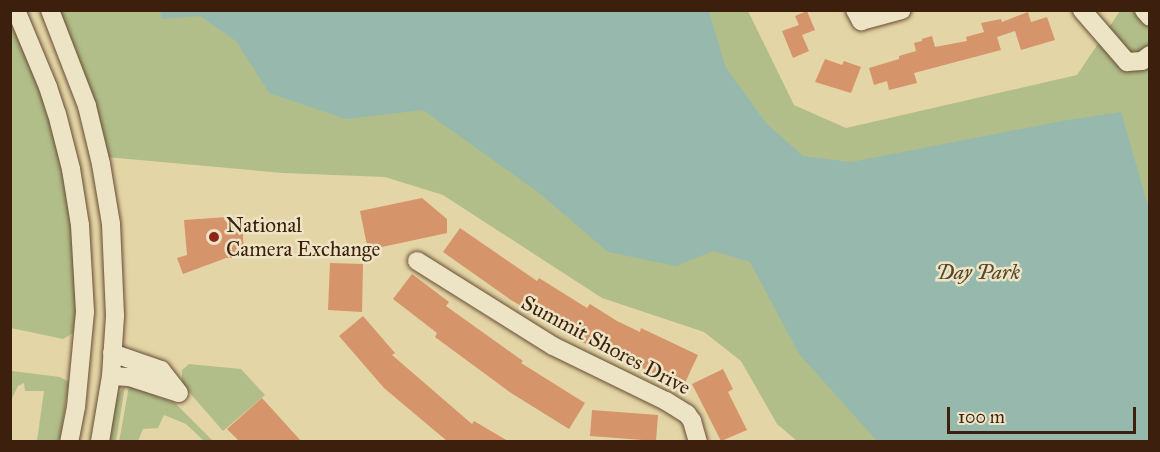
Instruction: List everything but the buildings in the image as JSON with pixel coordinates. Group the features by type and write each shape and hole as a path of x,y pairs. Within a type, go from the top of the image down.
{"street":[{"path":"16,10 48,87 59,123 71,170 80,225 85,312 77,398 69,441"},
{"path":"50,10 87,106 101,164 114,254 115,316 111,376 100,441"},
{"path":"855,10 861,21 902,10"},
{"path":"1082,10 1127,62 1142,61 1149,55"},
{"path":"1144,10 1149,17"},
{"name":"Summit Shores Drive","path":"417,261 553,346 680,409 692,421 698,441"},
{"path":"111,376 129,377 179,393 161,370 112,353"}],"green space":[{"name":"Day Park","path":"58,11 748,11 794,105 846,128 1077,75 1120,11 1134,11 1150,28 1149,441 797,441 777,424 741,361 704,332 602,298 443,195 385,177 283,173 106,157 97,113 75,49"},
{"path":"10,19 32,69 50,120 70,210 76,307 73,333 63,339 11,328"},
{"path":"189,364 241,369 265,395 223,431 182,384 182,370"},
{"path":"12,371 60,377 69,382 60,441 37,441 44,391 25,391 24,383 18,386 11,400"},
{"path":"125,386 116,441 108,442 117,394"},
{"path":"129,386 175,403 213,441 204,441 186,424 164,415 158,428 143,429 138,441 119,442"}],"water":[{"name":"Day Park","path":"160,11 709,11 725,66 766,123 803,156 851,162 1062,121 1121,112 1149,209 1149,441 877,441 799,354 750,262 713,251 676,266 608,252 538,192 423,110 346,119 269,93 236,41 200,16 162,19"}],"place":[{"name":"National Camera Exchange","path":"214,237"}]}
